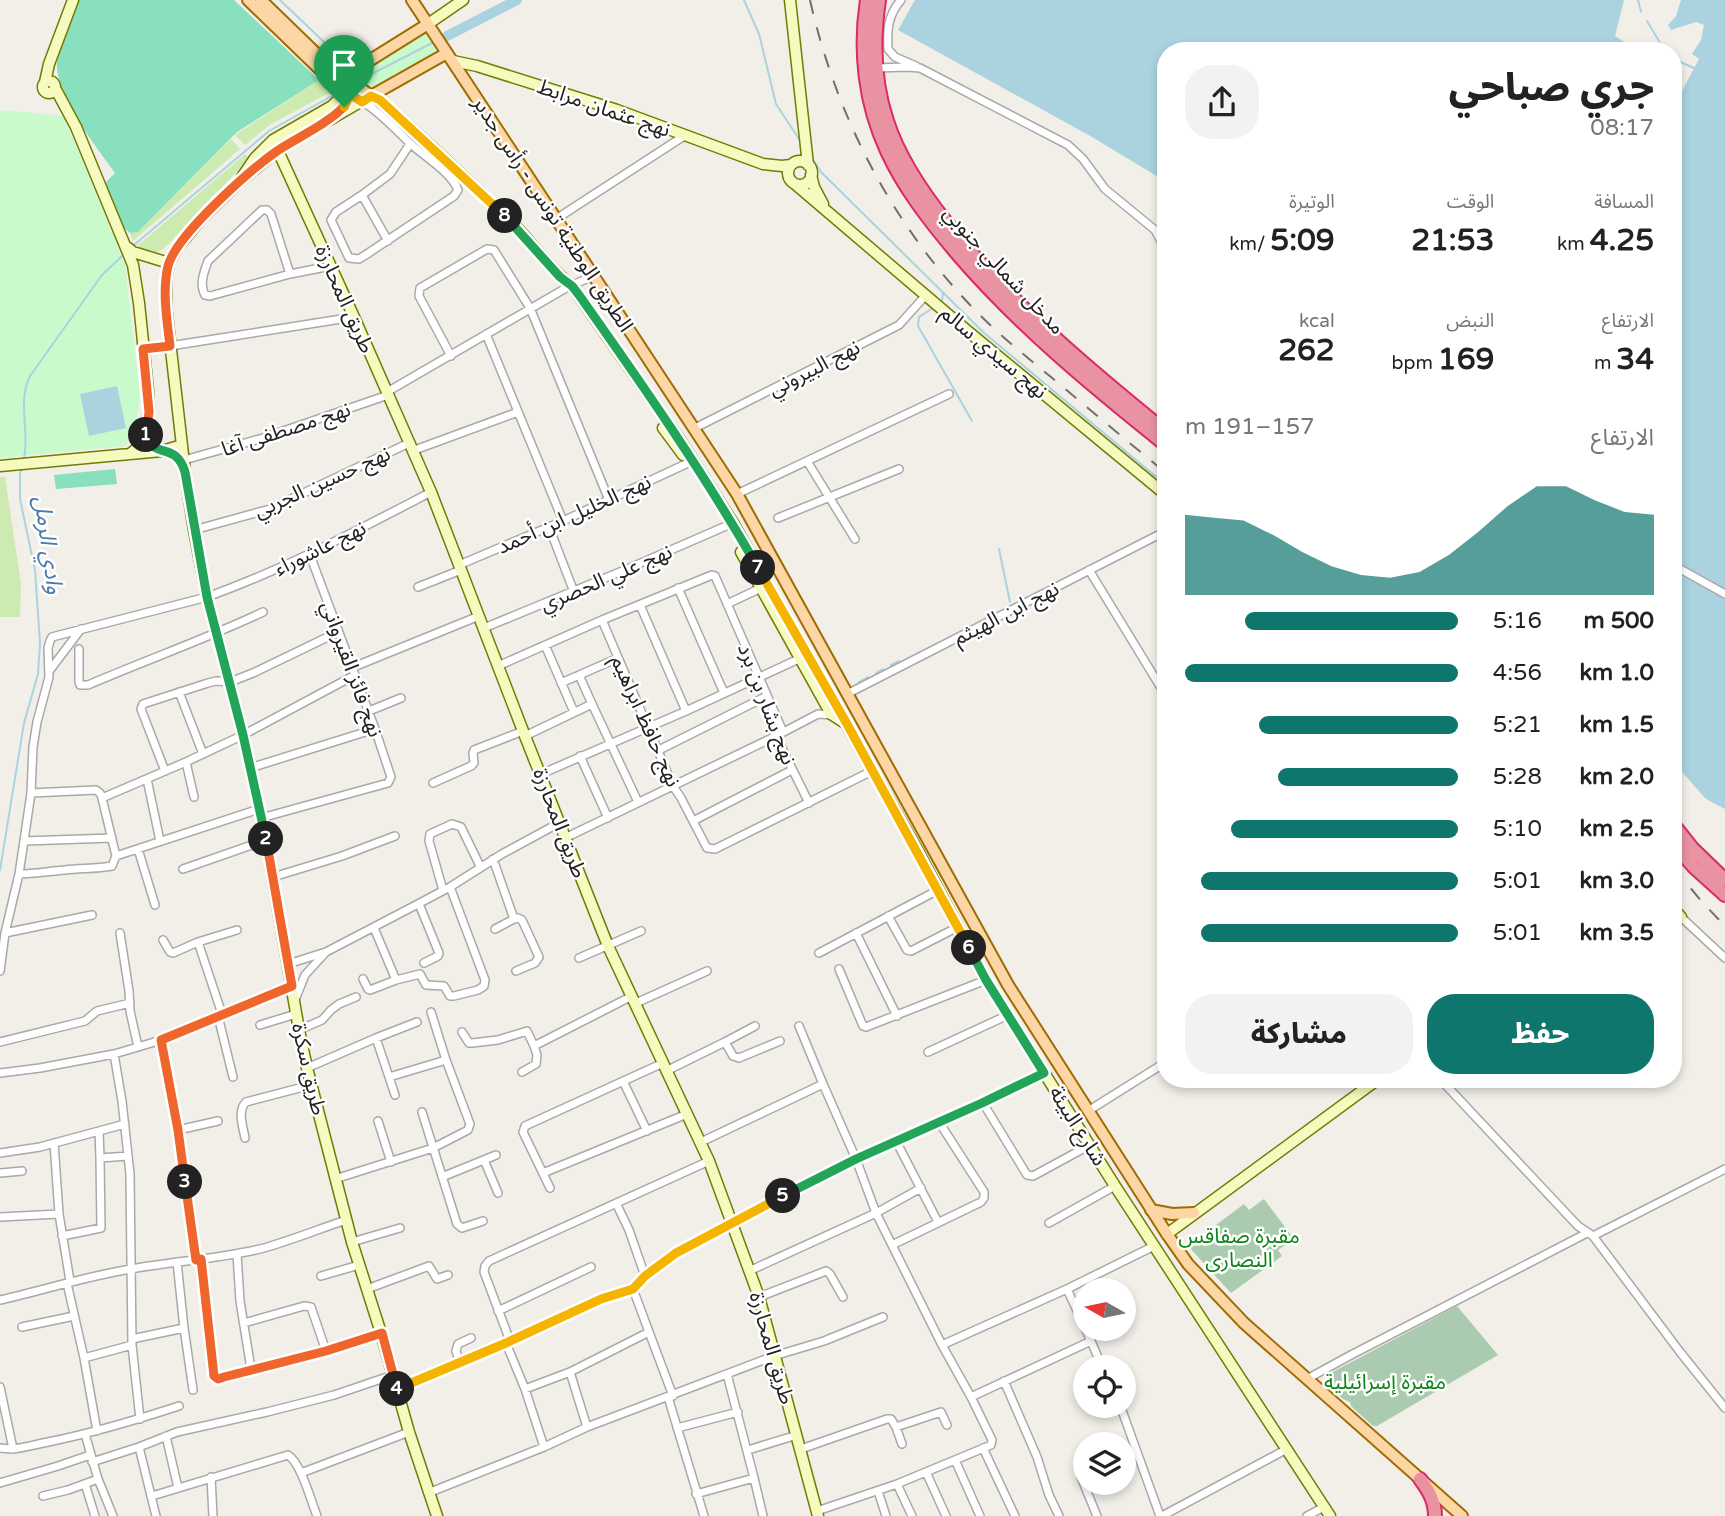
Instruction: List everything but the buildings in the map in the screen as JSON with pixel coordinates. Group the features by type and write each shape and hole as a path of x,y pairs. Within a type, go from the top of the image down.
{"highway":[{"name":"مدخل شمالي جنوبي","path":"867,0 864,50 872,108 887,152 920,207 967,266 1023,324 1157,438"},
{"name":"مدخل شمالي جنوبي","path":"879,0 876,30 877,68 884,111 897,145 921,187 959,238 1010,295 1157,424"},
{"path":"1682,835 1725,880"},
{"path":"1682,853 1725,895"},
{"path":"1420,1479 1431,1494 1435,1516"}],"main road":[{"path":"248,0 337,86 347,88 366,99 427,65 453,61"},
{"path":"261,0 327,64 347,88"},
{"name":"الطريق الوطنية تونس - رأس جدير","path":"412,0 737,494 1008,985 1167,1234 1188,1264 1244,1323 1462,1516"},
{"path":"332,118 344,107 347,88 354,72 428,24"},
{"path":"427,65 453,61"},
{"path":"327,64 339,68 363,64"},
{"path":"1151,1210 1172,1214 1194,1213"}],"street":[{"path":"73,0 53,54 50,86 76,127 133,265 149,412 139,447 130,454"},
{"path":"428,24 463,0"},
{"name":"نهج سيدي سالم","path":"790,0 809,170 825,208"},
{"path":"901,0 889,20 888,49 895,57 1073,149 1105,189 1157,234"},
{"name":"نهج عثمان مرابط","path":"453,61 617,110 755,161 773,166 792,164"},
{"path":"877,68 920,68"},
{"path":"238,183 255,158 273,140 332,106 347,88"},
{"path":"238,183 278,150 366,99 453,181 458,191 388,241 359,258 352,259 348,256 331,219 336,212 390,174 411,144"},
{"name":"شارع البيئة","path":"366,99 380,100 390,108 514,225 569,287 688,452 804,656 831,714 844,720"},
{"path":"792,164 801,161 809,170 805,183 793,182 788,172 802,143 803,122"},
{"path":"556,219 684,136"},
{"name":"طريق المحارزة","path":"273,140 431,492 608,946 709,1161 759,1297 818,1514"},
{"name":"نهج عثمان مرابط","path":"755,161 793,182"},
{"name":"نهج سيدي سالم","path":"793,182 1157,488"},
{"name":"طريق سكرة","path":"238,183 190,231 174,252 166,279 170,346 185,472 207,597 243,735 266,840 311,1085 352,1242 437,1516"},
{"path":"362,195 388,241"},
{"path":"290,274 271,214 262,210 208,261 202,288 205,295 210,296 290,274 331,266"},
{"path":"125,245 133,252 169,263"},
{"path":"451,356 419,296 420,288 492,249 530,308 609,500"},
{"path":"133,265 142,255"},
{"name":"نهج مصطفى آغا","path":"183,452 263,438 387,394 530,308 593,276"},
{"name":"شارع البيئة","path":"569,287 730,524 761,588 844,720 986,980 1115,1186 1327,1511"},
{"name":"نهج البيروني","path":"693,429 899,325 934,302"},
{"path":"143,349 354,317"},
{"path":"486,334 563,521"},
{"path":"737,494 949,394"},
{"name":"نهج حسين الجربي","path":"194,530 270,509 411,447 518,412"},
{"path":"0,466 168,450 177,443 180,426"},
{"path":"145,430 151,446 183,452"},
{"path":"168,450 180,459 185,472"},
{"path":"807,461 855,540"},
{"name":"نهج الخليل ابن أحمد","path":"418,586 688,463"},
{"path":"779,518 899,469"},
{"name":"نهج عاشوراء","path":"50,671 48,648 52,637 207,597 310,555 431,492"},
{"name":"نهج علي الحصري","path":"484,628 730,524"},
{"path":"549,527 574,592"},
{"name":"نهج ابن الهيثم","path":"847,694 1157,536"},
{"name":"نهج فائز القيرواني","path":"260,813 388,783 391,777 310,555"},
{"path":"1089,570 1157,681"},
{"path":"1682,570 1725,594"},
{"name":"نهج بشار بن برد","path":"678,588 715,576 767,696 792,770 809,803"},
{"path":"498,666 678,588 724,693"},
{"path":"727,604 761,588"},
{"path":"640,605 686,711"},
{"path":"79,649 79,682 84,685 217,634 263,612"},
{"path":"103,798 243,735 353,672 479,617"},
{"name":"نهج حافظ ابراهيم","path":"602,620 673,786 707,848 715,849 809,803"},
{"path":"0,971 24,841 35,735 50,671 82,629"},
{"path":"165,771 141,706 216,681 230,682 338,632"},
{"path":"545,645 575,712"},
{"path":"541,774 804,656"},
{"path":"561,683 618,659"},
{"path":"579,675 638,802"},
{"path":"179,692 203,754"},
{"path":"657,751 767,696"},
{"path":"369,712 401,698"},
{"path":"433,783 471,766 474,763 474,750 524,733 592,704"},
{"path":"565,838 818,714 831,714"},
{"path":"250,768 375,729"},
{"path":"580,756 608,818"},
{"path":"186,762 194,797"},
{"path":"693,821 792,770"},
{"path":"809,803 872,771"},
{"path":"147,779 160,841"},
{"path":"19,874 112,866 116,856 103,798 96,790 31,793"},
{"path":"116,856 260,813"},
{"path":"288,964 326,952 374,928 559,823"},
{"path":"363,979 370,990 420,974 426,985 444,986 450,996 478,990 484,986 485,980 429,841 430,834 452,824 461,827 480,866"},
{"path":"273,877 395,836"},
{"path":"24,841 111,838"},
{"path":"183,869 266,840"},
{"path":"138,849 155,905"},
{"path":"493,859 514,919"},
{"path":"820,953 938,890"},
{"path":"419,904 439,953 424,963"},
{"path":"5,933 92,915"},
{"path":"888,916 907,950 911,951 958,927"},
{"path":"1682,918 1725,958"},
{"path":"495,929 514,919 522,920 539,957 535,963 516,971"},
{"path":"374,928 396,980"},
{"path":"163,940 173,953 237,930"},
{"path":"579,958 641,931"},
{"path":"120,933 132,1026 138,1047"},
{"path":"856,933 897,1016"},
{"path":"198,942 220,1015 233,1077"},
{"path":"294,1000 305,975 326,952"},
{"path":"839,969 863,1026 870,1027 986,980"},
{"path":"534,1046 634,1000 707,971"},
{"path":"0,1073 40,1068 138,1047 292,986"},
{"path":"299,1030 322,1020 339,1004 356,997"},
{"path":"0,1042 85,1021 97,1011 130,1003"},
{"path":"335,1179 433,1148 468,1130 470,1124 431,1012"},
{"path":"260,1025 296,1014"},
{"path":"929,1052 1008,1015"},
{"path":"307,1068 417,1023"},
{"path":"550,1188 523,1132 525,1126 623,1081 725,1042 755,1026"},
{"path":"799,1026 876,1213 992,1442 991,1445 898,1484 818,1514"},
{"path":"462,1032 469,1043 472,1043 498,1040 527,1031 537,1055 536,1064 522,1072"},
{"path":"376,1038 395,1095"},
{"path":"161,1040 178,1130 214,1376 218,1379 326,1351 382,1333"},
{"path":"725,1042 733,1056 739,1058 780,1041"},
{"path":"114,1054 130,1174 132,1342 140,1419"},
{"path":"389,1077 446,1060"},
{"path":"1088,1111 1157,1068"},
{"path":"397,1390 601,1299 633,1289 645,1276 676,1253 733,1222 856,1159 1044,1073"},
{"path":"623,1081 647,1130"},
{"path":"701,1142 823,1084"},
{"path":"246,1138 240,1111 246,1102 311,1085"},
{"path":"1167,1234 1366,1088"},
{"path":"1449,1088 1590,1235 1725,1408"},
{"path":"982,1103 1027,1175 1033,1176 1090,1145"},
{"path":"422,1112 457,1224 460,1227 470,1226 482,1221"},
{"path":"543,1173 687,1114"},
{"path":"178,1130 218,1121"},
{"path":"378,1121 391,1162"},
{"path":"892,1245 981,1202 984,1198 984,1192 940,1122"},
{"path":"0,1153 40,1147 125,1125"},
{"path":"62,1236 101,1228 99,1131"},
{"path":"896,1142 939,1222"},
{"path":"54,1143 62,1236 74,1316 97,1431"},
{"path":"442,1177 496,1155"},
{"path":"100,1158 128,1156"},
{"path":"484,1160 498,1193"},
{"path":"544,1447 484,1272 485,1266 489,1261 709,1161"},
{"path":"1307,1379 1725,1169"},
{"path":"0,1173 22,1171"},
{"path":"1049,1223 1115,1186"},
{"path":"749,1271 876,1213 921,1188"},
{"path":"616,1203 629,1230 645,1276"},
{"path":"0,1217 59,1214"},
{"path":"0,1300 131,1269 265,1248 346,1220"},
{"path":"352,1242 400,1228"},
{"path":"942,1345 1067,1289 1154,1246"},
{"path":"237,1254 240,1301 251,1369"},
{"path":"177,1262 193,1390"},
{"path":"321,1276 359,1265"},
{"path":"367,1289 429,1266 437,1279 448,1275"},
{"path":"498,1311 591,1267"},
{"path":"759,1297 826,1270 843,1297"},
{"path":"633,1289 670,1396 704,1516"},
{"path":"1067,1289 1073,1302"},
{"path":"244,1323 304,1306 311,1307 326,1351"},
{"path":"22,1327 74,1316"},
{"path":"428,1493 587,1427 883,1317"},
{"path":"84,1358 184,1328"},
{"path":"525,1389 570,1373 649,1332"},
{"path":"460,1363 457,1344 471,1338"},
{"path":"971,1397 1089,1341"},
{"path":"570,1373 587,1427"},
{"path":"727,1374 764,1516"},
{"path":"0,1483 139,1447 183,1431 334,1395 393,1375"},
{"path":"1004,1381 1059,1516"},
{"path":"0,1387 13,1448"},
{"path":"0,1448 25,1447 85,1434 179,1406"},
{"path":"677,1428 738,1412"},
{"path":"896,1427 938,1412 943,1414 947,1425"},
{"path":"1125,1418 1161,1516 1287,1449"},
{"path":"801,1449 887,1419 891,1419 896,1427 902,1444"},
{"path":"301,1474 409,1432"},
{"path":"85,1434 98,1479 113,1516"},
{"path":"748,1450 797,1435"},
{"path":"166,1437 178,1488"},
{"path":"139,1447 156,1516"},
{"path":"983,1448 1015,1516"},
{"path":"152,1496 288,1455 293,1458 301,1474 317,1516"},
{"path":"955,1460 980,1516"},
{"path":"926,1472 946,1516"},
{"path":"211,1477 213,1516"},
{"path":"696,1494 754,1478"},
{"path":"43,1496 98,1479"},
{"path":"85,1484 95,1516"},
{"path":"898,1484 912,1516"},
{"path":"878,1490 887,1516"},
{"path":"1088,1495 1097,1516"},
{"path":"1307,1516 1327,1511"}],"green space":[{"path":"79,0 234,0 319,80 237,132 138,232 130,233 124,228 105,183 115,173 69,105 58,75 60,46"},
{"path":"420,33 429,35 436,48 433,54 369,89 361,85 356,77 364,69"},
{"path":"319,80 329,93 271,124 245,145 235,135"},
{"path":"4,110 63,116 125,265 140,396 135,432 130,442 124,446 0,458 0,112"},
{"path":"231,139 240,149 133,241 130,233 138,232"},
{"path":"245,154 248,157 232,177 168,245 158,252 136,247"},
{"path":"115,469 117,484 56,489 54,475"},
{"path":"0,477 5,477 21,583 20,617 0,617"},
{"name":"مقبرة صفاقس النصارى","path":"1264,1199 1294,1239 1278,1250 1282,1256 1231,1293 1188,1246 1244,1204 1249,1210"},
{"name":"مقبرة إسرائيلية","path":"1457,1306 1498,1355 1377,1426 1373,1426 1350,1402 1326,1384 1327,1375"}],"water":[{"path":"915,0 1624,0 1615,36 1625,42 1157,42 1157,176 1092,137 898,30"},
{"path":"1681,0 1725,0 1725,809 1706,799 1682,772 1682,91 1699,59 1692,54 1701,40 1704,25 1696,22 1671,30 1668,25 1676,16"},
{"path":"117,386 126,428 89,436 80,394"}],"waterway":[{"path":"280,0 347,64"},
{"name":"وادي الرمل","path":"447,36 517,0"},
{"path":"744,0 759,34 776,104 801,142"},
{"path":"1638,0 1641,12"},
{"path":"1647,21 1660,42"},
{"name":"وادي الرمل","path":"360,80 432,43"},
{"path":"1682,63 1694,68"},
{"name":"وادي الرمل","path":"134,245 269,131 330,97"},
{"path":"812,158 821,172 983,332 1157,477"},
{"name":"وادي الرمل","path":"24,458 24,396 30,376 102,275 122,256"},
{"path":"942,301 943,292"},
{"path":"933,308 919,317 918,326 972,421"},
{"name":"وادي الرمل","path":"0,870 24,723 38,674 40,643 35,570 20,499 22,467"},
{"path":"999,549 1010,602"},
{"path":"891,665 899,661"},
{"path":"876,673 883,669"},
{"path":"859,682 868,677"}],"railway":[{"path":"810,0 821,43 851,125 870,164 916,239 943,274 991,325 1157,466"},
{"path":"1682,878 1725,926"}],"route":[{"path":"350,94 362,102 371,96 380,100 514,225 579,295 733,523 919,853 986,980 1044,1073 856,1159 733,1222 676,1253 645,1276 633,1289 601,1299 397,1390 382,1333 326,1351 218,1379 214,1376 201,1259 196,1260 178,1130 161,1040 292,986 266,840 243,735 207,597 183,464 176,455 151,446 146,436 149,412 143,349 170,346 166,279 174,252 190,231 264,161 332,118 344,107 350,94"}]}
